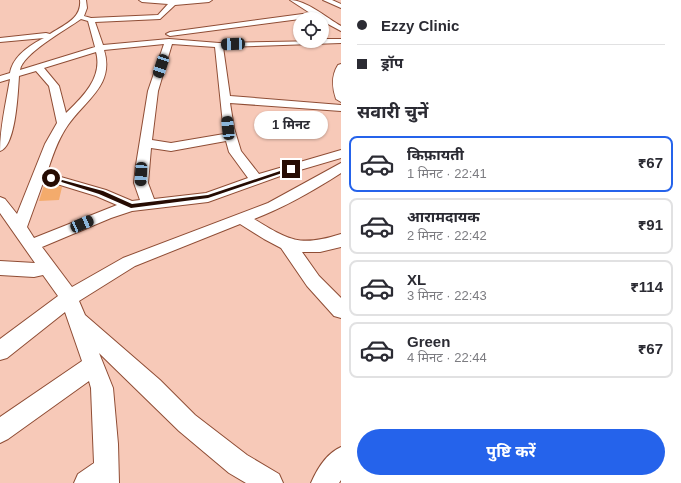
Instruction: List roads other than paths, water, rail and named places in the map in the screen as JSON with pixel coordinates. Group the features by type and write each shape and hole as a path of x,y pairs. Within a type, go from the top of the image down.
{"street":[{"path":"19,227 52,144 63,123 88,97 99,80 103,60 85,18 83,0"},
{"path":"142,0 175,3 208,0"},
{"path":"293,0 315,12"},
{"path":"326,0 341,6"},
{"path":"0,147 9,123 16,65 32,47 85,18 127,19 160,17 175,3"},
{"path":"127,44 176,33 293,17"},
{"path":"116,45 119,32 127,19"},
{"path":"329,21 341,29"},
{"path":"0,40 56,34"},
{"path":"148,203 141,182 145,143 152,91 169,41"},
{"path":"0,80 98,48 116,45 169,41 219,44 339,42"},
{"path":"219,44 225,99 235,152 258,180"},
{"path":"38,67 54,86 63,123"},
{"path":"341,67 338,72 337,86 341,98"},
{"path":"225,99 341,108"},
{"path":"145,143 172,147 231,136"},
{"path":"32,245 106,214 131,206 208,196 341,154"},
{"path":"0,351 69,298 129,262 243,219 306,188 341,167"},
{"path":"40,176 101,192 131,206"},
{"path":"0,202 49,268 69,298 78,320 102,388 100,478"},
{"path":"243,219 288,245 306,248 322,247 341,240"},
{"path":"288,245 313,281 341,310"},
{"path":"0,268 34,270 49,268"},
{"path":"78,320 152,388 187,423 238,464 270,483"},
{"path":"0,431 94,365"},
{"path":"324,483 341,460"}]}
